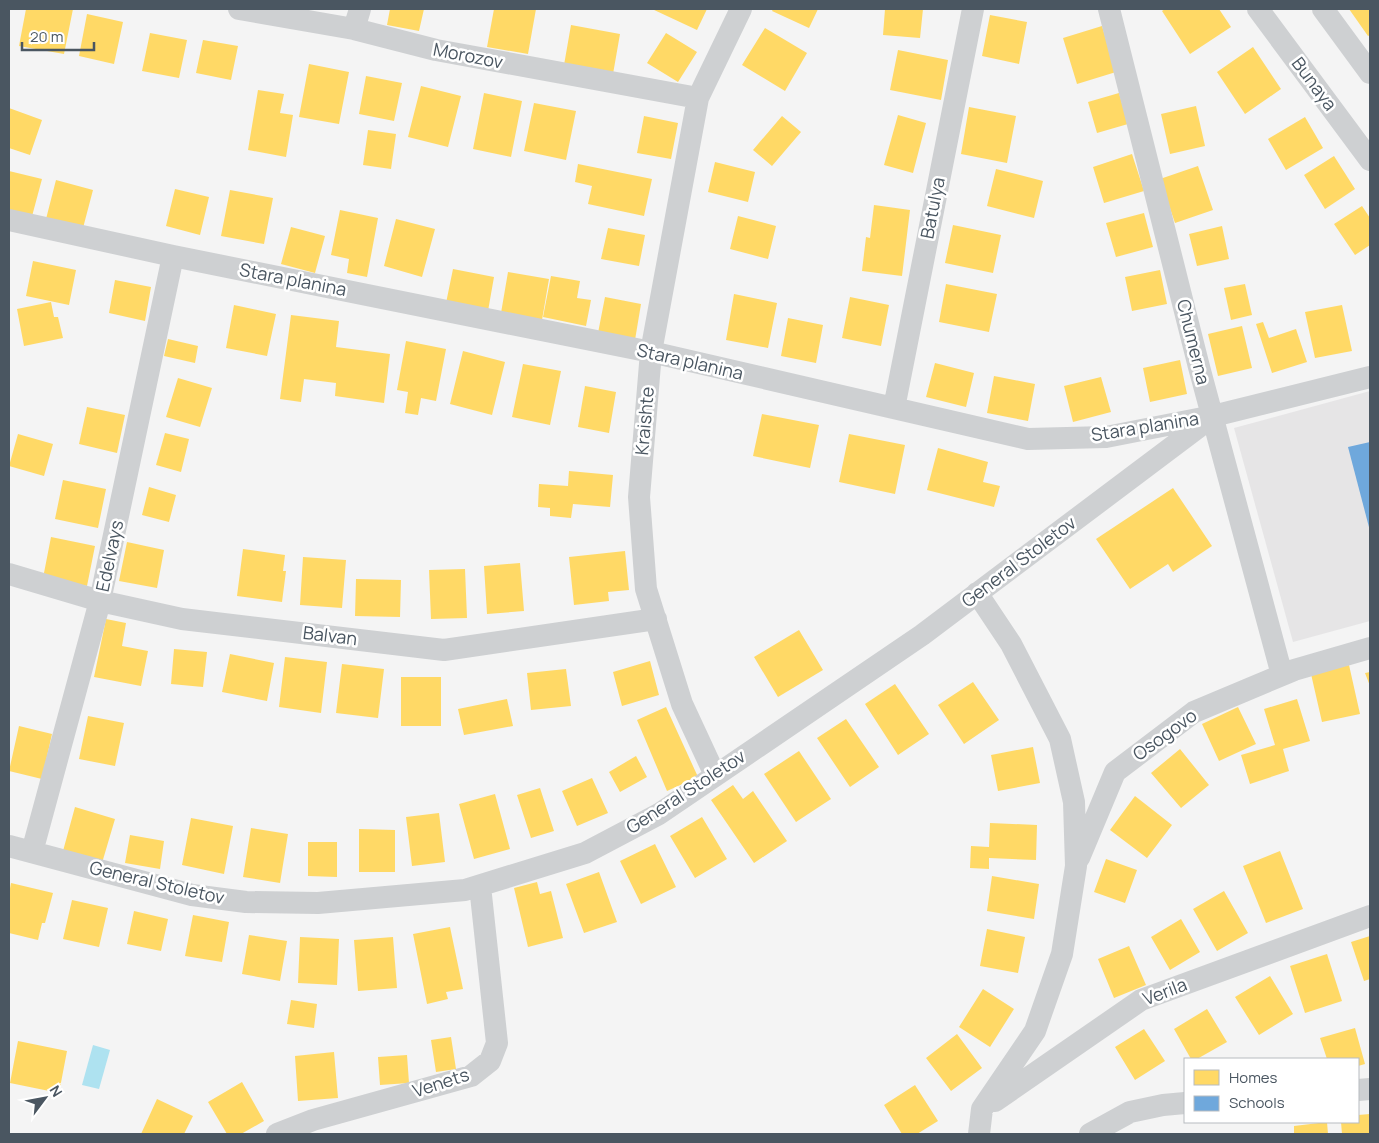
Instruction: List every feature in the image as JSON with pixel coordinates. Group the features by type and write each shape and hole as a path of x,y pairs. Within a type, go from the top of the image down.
{"street":[{"name":"Morozov","path":"239,9 357,19 436,50 698,98"},
{"name":"Kraishte","path":"715,775 682,704 646,589 639,497 651,352 698,98 741,9"},
{"name":"Batulya","path":"894,408 973,9"},
{"name":"Chumerna","path":"1109,9 1213,416 1282,675"},
{"name":"Bunaya","path":"1258,9 1370,160"},
{"path":"1323,9 1368,66"},
{"name":"Stara planina","path":"9,220 173,256 651,352 1028,439 1106,437 1213,416 1370,377"},
{"name":"Edelvays","path":"32,852 100,600 173,256"},
{"name":"General Stoletov","path":"9,846 192,894 246,902 318,903 465,890 585,853 660,814 922,635 1213,416"},
{"name":"Balvan","path":"9,574 100,600 182,618 444,650 656,620"},
{"path":"977,593 1011,644 1060,739 1074,802 1076,866 1062,954 1035,1031 982,1109 979,1134"},
{"name":"Osogovo","path":"1076,866 1115,772 1194,712 1294,670 1370,648"},
{"name":"Venets","path":"277,1134 313,1120 471,1076 490,1061 497,1043 480,886"},
{"name":"Verila","path":"982,1109 1141,1000 1370,916"},
{"path":"1090,1134 1130,1112 1163,1105 1184,1103"}],"shaded area":[{"path":"1370,391 1370,621 1293,642 1234,428"}],"water":[{"path":"93,1045 110,1050 99,1089 82,1085"}],"building: Homes":[{"path":"26,9 73,9 64,54 19,46"},
{"path":"390,9 424,9 419,31 387,25"},
{"path":"494,9 536,9 528,54 487,47"},
{"path":"652,9 707,9 697,30"},
{"path":"773,9 818,9 809,28 772,11"},
{"path":"885,9 923,9 920,38 883,35"},
{"path":"1165,9 1219,9 1231,27 1190,54 1162,11"},
{"path":"1349,9 1370,9 1370,35 1368,36"},
{"path":"87,14 123,22 114,64 79,56"},
{"path":"990,15 1027,22 1019,64 982,56"},
{"path":"571,25 620,34 613,74 564,65"},
{"path":"1102,26 1116,72 1077,84 1063,38"},
{"path":"765,28 807,53 785,91 742,65"},
{"path":"150,33 187,40 179,78 142,71"},
{"path":"666,33 697,52 678,82 647,63"},
{"path":"203,40 238,46 231,80 196,73"},
{"path":"1253,47 1281,89 1245,114 1217,72"},
{"path":"898,50 948,60 941,100 890,90"},
{"path":"309,64 349,72 339,124 299,117"},
{"path":"366,76 402,83 394,121 359,114"},
{"path":"421,86 461,96 448,147 408,137"},
{"path":"258,90 284,94 280,113 293,115 286,157 248,150"},
{"path":"484,93 522,101 511,157 473,149"},
{"path":"1119,93 1128,124 1097,133 1088,102"},
{"path":"534,103 576,111 566,160 524,151"},
{"path":"1196,106 1205,146 1170,154 1161,114"},
{"path":"969,107 1016,116 1007,163 961,154"},
{"path":"9,108 42,120 30,155 9,148"},
{"path":"898,115 926,123 913,173 884,165"},
{"path":"644,116 678,123 671,159 637,153"},
{"path":"782,116 801,132 772,166 753,150"},
{"path":"1305,117 1323,148 1286,170 1268,139"},
{"path":"368,130 396,134 391,169 363,165"},
{"path":"1132,154 1144,191 1104,203 1093,167"},
{"path":"1334,156 1355,189 1325,209 1304,175"},
{"path":"715,162 755,172 748,202 708,192"},
{"path":"578,164 652,179 644,216 588,204 592,186 575,182"},
{"path":"1198,166 1213,210 1175,223 1160,179"},
{"path":"996,169 1043,181 1034,218 987,206"},
{"path":"9,171 42,179 31,220 9,215"},
{"path":"56,180 93,190 83,228 46,219"},
{"path":"175,189 209,197 200,235 166,226"},
{"path":"230,190 273,198 264,244 221,236"},
{"path":"874,205 910,210 902,276 862,271 866,237 870,238"},
{"path":"1362,206 1370,218 1370,245 1355,255 1334,224"},
{"path":"340,210 378,218 367,277 347,273 349,259 331,255"},
{"path":"1144,213 1153,247 1116,257 1106,223"},
{"path":"738,216 776,226 768,259 730,249"},
{"path":"396,219 435,229 422,277 384,266"},
{"path":"953,225 1001,235 993,273 945,263"},
{"path":"1222,226 1229,259 1197,266 1189,234"},
{"path":"291,227 325,236 315,273 281,264"},
{"path":"608,228 645,235 639,266 601,259"},
{"path":"33,261 76,270 69,305 26,296"},
{"path":"453,269 494,277 488,311 446,303"},
{"path":"1160,270 1167,304 1132,311 1125,277"},
{"path":"508,272 549,279 542,320 501,313"},
{"path":"551,276 580,281 577,298 591,300 586,326 543,317"},
{"path":"115,280 151,287 145,321 109,313"},
{"path":"946,284 997,294 989,332 939,322"},
{"path":"1245,284 1252,315 1231,320 1224,288"},
{"path":"734,294 777,303 768,348 726,340"},
{"path":"605,297 641,304 635,340 598,333"},
{"path":"850,297 889,305 881,346 842,338"},
{"path":"51,302 54,317 58,317 63,338 24,346 17,309"},
{"path":"234,305 276,314 267,356 226,348"},
{"path":"1342,305 1352,351 1315,358 1305,312"},
{"path":"291,315 339,321 336,347 390,354 384,403 335,396 336,383 304,379 301,402 280,399"},
{"path":"788,318 823,325 816,363 781,356"},
{"path":"1263,322 1269,338 1296,329 1307,362 1272,373 1256,324"},
{"path":"1242,326 1252,368 1218,376 1208,334"},
{"path":"168,339 198,346 195,363 164,356"},
{"path":"406,341 446,349 436,401 421,398 418,415 405,413 408,392 397,390"},
{"path":"463,351 505,362 492,415 450,404"},
{"path":"1180,360 1187,394 1150,402 1143,368"},
{"path":"935,363 974,373 966,407 926,397"},
{"path":"523,364 561,371 550,425 512,417"},
{"path":"994,376 1035,384 1028,421 987,413"},
{"path":"1101,377 1111,412 1073,422 1064,386"},
{"path":"178,378 212,388 200,427 166,417"},
{"path":"585,386 616,392 609,433 578,427"},
{"path":"87,407 125,415 117,453 79,444"},
{"path":"762,414 819,425 810,468 753,456"},
{"path":"165,433 189,439 181,472 156,465"},
{"path":"18,434 53,444 44,476 9,466"},
{"path":"849,434 905,445 895,494 839,482"},
{"path":"938,448 988,462 983,482 1000,486 994,507 927,490"},
{"path":"569,471 613,475 610,507 573,504 571,518 550,516 550,508 538,507 539,484 568,486"},
{"path":"63,480 106,489 98,528 55,519"},
{"path":"149,487 176,495 169,522 142,515"},
{"path":"1173,488 1212,546 1173,572 1168,564 1130,589 1096,539"},
{"path":"51,537 95,546 87,586 43,578"},
{"path":"127,542 164,550 157,588 119,581"},
{"path":"243,549 285,555 283,571 286,571 282,602 237,596"},
{"path":"625,551 629,590 608,592 609,601 574,605 569,557"},
{"path":"303,557 346,560 342,608 300,605"},
{"path":"520,563 524,611 487,614 484,566"},
{"path":"465,569 467,618 431,619 429,570"},
{"path":"356,579 401,580 400,617 355,616"},
{"path":"106,619 126,623 122,646 148,651 141,686 94,677"},
{"path":"799,630 823,670 778,697 754,657"},
{"path":"174,649 207,652 203,687 171,684"},
{"path":"230,654 274,663 267,701 222,692"},
{"path":"285,657 327,662 321,713 279,707"},
{"path":"650,661 659,695 622,706 613,672"},
{"path":"342,664 384,669 378,718 336,713"},
{"path":"1349,665 1360,714 1322,722 1311,674"},
{"path":"566,669 571,706 531,710 527,673"},
{"path":"1370,672 1370,686 1365,673"},
{"path":"401,677 441,677 441,726 401,726"},
{"path":"973,682 999,720 964,744 938,705"},
{"path":"895,684 929,734 898,755 865,704"},
{"path":"507,699 513,726 464,735 458,709"},
{"path":"1297,699 1310,741 1283,749 1289,771 1250,784 1241,755 1275,745 1264,709"},
{"path":"666,707 698,777 667,791 637,720"},
{"path":"1238,707 1256,744 1219,761 1202,724"},
{"path":"88,716 124,723 115,766 79,759"},
{"path":"846,719 879,767 850,787 817,738"},
{"path":"19,726 52,734 42,779 9,771"},
{"path":"1033,747 1040,783 998,791 991,755"},
{"path":"1180,749 1209,785 1181,808 1151,773"},
{"path":"799,751 831,799 796,822 764,774"},
{"path":"636,756 647,777 620,792 609,772"},
{"path":"592,778 608,813 577,826 562,791"},
{"path":"733,785 743,799 753,791 787,841 754,863 711,800"},
{"path":"540,788 554,831 531,838 517,795"},
{"path":"495,794 510,849 474,859 459,804"},
{"path":"1135,796 1172,825 1147,858 1110,830"},
{"path":"75,807 115,819 102,863 63,851"},
{"path":"439,813 445,862 412,866 406,817"},
{"path":"702,817 727,859 695,878 670,836"},
{"path":"191,818 233,826 224,874 182,865"},
{"path":"990,823 1037,825 1036,860 989,858 989,869 970,868 971,846 989,847"},
{"path":"251,828 288,834 280,883 243,877"},
{"path":"359,829 395,830 395,872 359,872"},
{"path":"130,835 164,841 160,869 125,863"},
{"path":"308,842 337,842 337,877 308,876"},
{"path":"655,844 676,887 641,904 620,861"},
{"path":"1280,851 1303,909 1266,923 1243,866"},
{"path":"1106,859 1137,870 1125,903 1094,892"},
{"path":"599,872 617,922 584,933 566,884"},
{"path":"992,876 1039,884 1034,919 987,911"},
{"path":"537,882 540,894 551,891 563,938 528,947 514,888"},
{"path":"11,883 53,893 38,940 9,933 9,894"},
{"path":"1224,891 1248,933 1217,951 1193,909"},
{"path":"72,900 108,908 99,947 63,939"},
{"path":"134,911 168,919 161,951 127,944"},
{"path":"193,915 229,922 222,962 185,956"},
{"path":"1181,919 1200,952 1170,970 1151,937"},
{"path":"450,927 463,989 446,992 448,999 427,1004 413,934"},
{"path":"987,929 1025,937 1018,973 980,966"},
{"path":"249,935 287,941 280,981 242,974"},
{"path":"1370,936 1370,979 1364,981 1351,942"},
{"path":"300,937 339,939 337,985 298,983"},
{"path":"393,937 397,988 358,991 354,940"},
{"path":"1129,946 1146,985 1114,998 1098,959"},
{"path":"1327,954 1342,1001 1305,1013 1290,966"},
{"path":"1270,976 1293,1014 1259,1035 1235,997"},
{"path":"983,989 1014,1009 990,1047 959,1027"},
{"path":"291,1000 317,1004 314,1028 287,1024"},
{"path":"1207,1009 1227,1042 1199,1058 1190,1058 1174,1029"},
{"path":"1355,1028 1365,1064 1359,1066 1359,1058 1327,1058 1320,1038"},
{"path":"1144,1029 1165,1061 1135,1080 1115,1047"},
{"path":"957,1034 982,1068 951,1091 926,1058"},
{"path":"451,1037 456,1069 436,1072 431,1040"},
{"path":"18,1041 67,1051 59,1093 10,1083"},
{"path":"334,1052 338,1098 298,1101 295,1056"},
{"path":"407,1055 409,1083 380,1085 378,1057"},
{"path":"242,1082 264,1121 241,1134 227,1134 208,1102"},
{"path":"915,1085 938,1121 917,1134 902,1134 884,1105"},
{"path":"157,1099 193,1116 184,1134 141,1134"},
{"path":"1370,1114 1370,1134 1342,1134 1341,1123 1359,1123 1359,1115"},
{"path":"1327,1123 1328,1134 1294,1134 1294,1126"}],"building: Schools":[{"path":"1370,442 1370,531 1348,447"}]}
